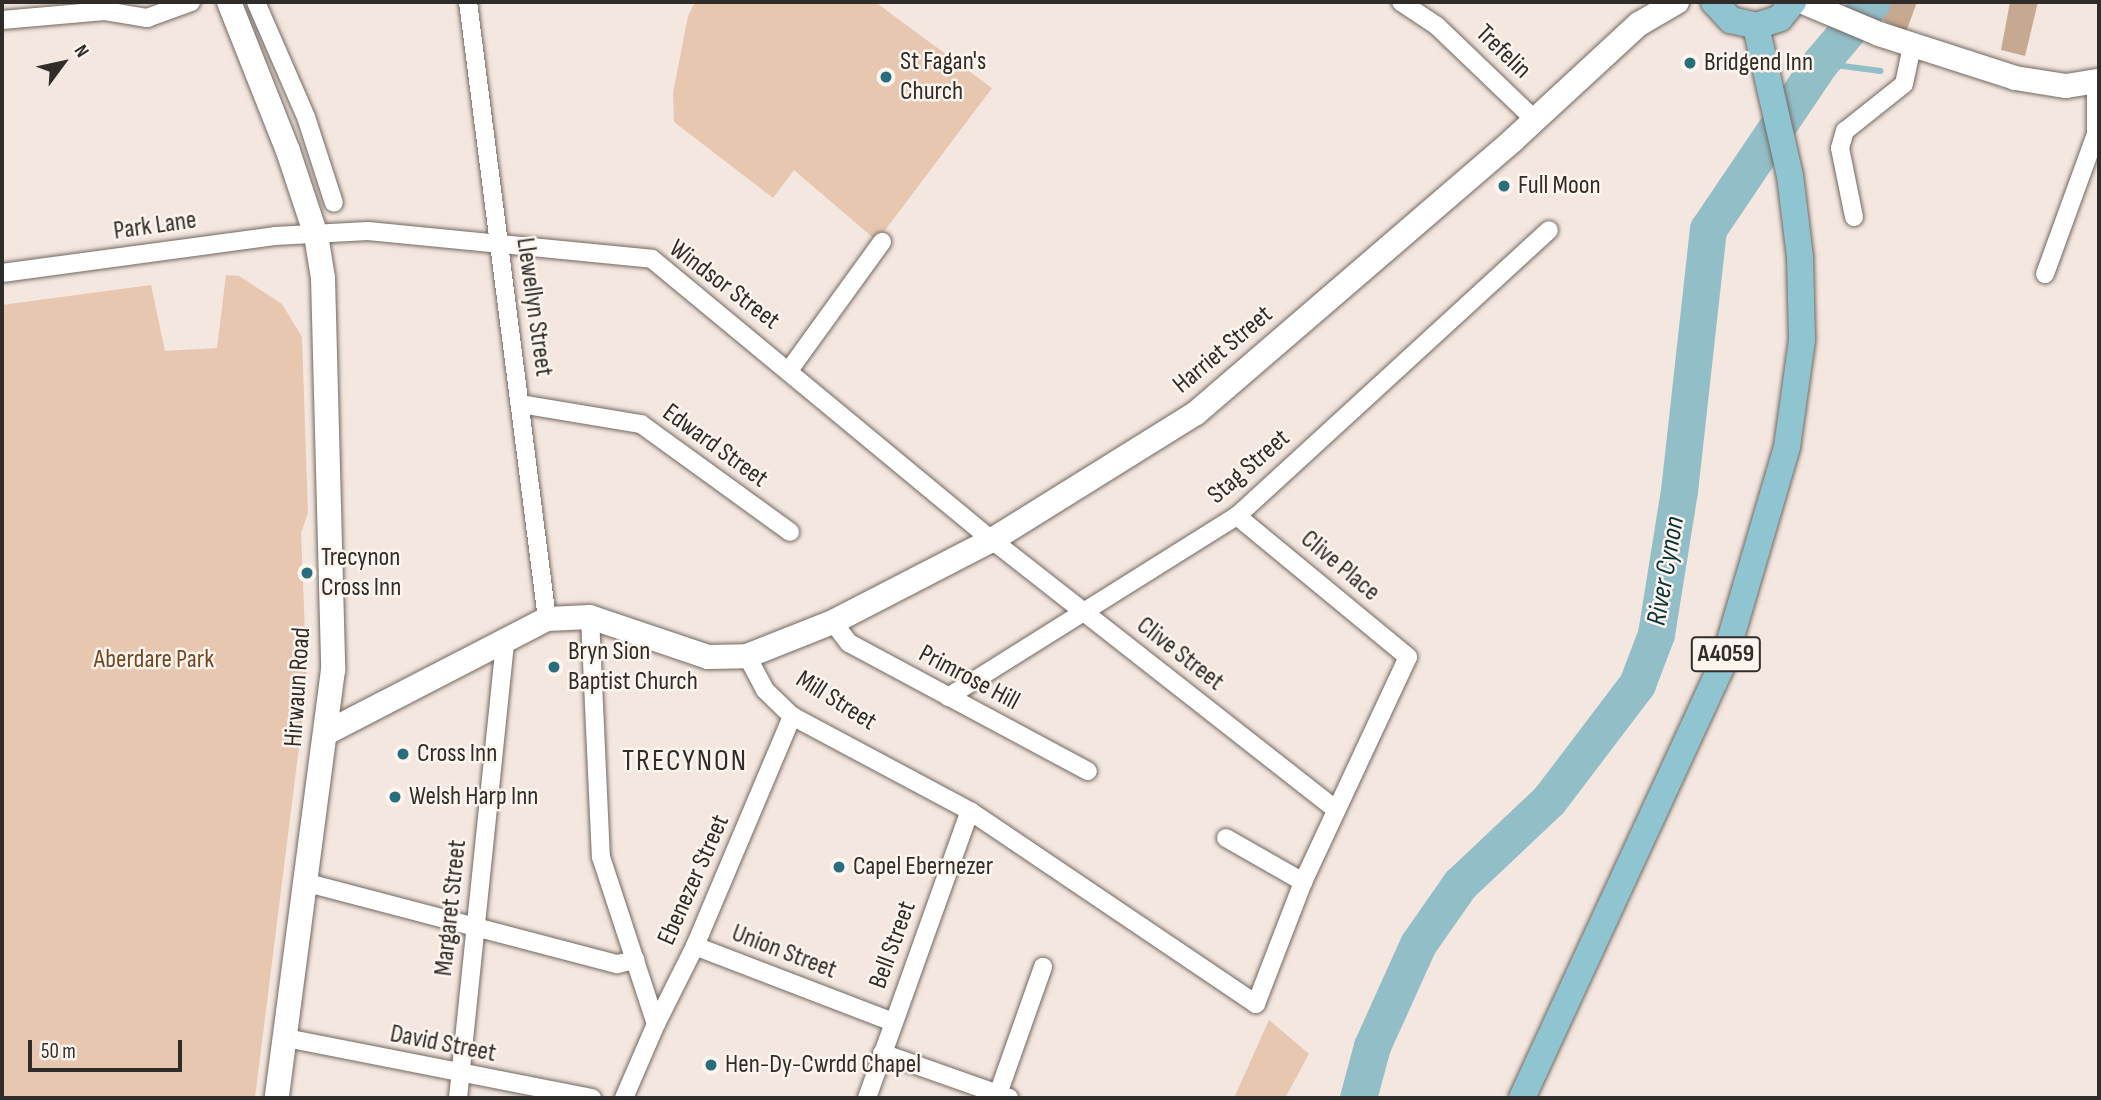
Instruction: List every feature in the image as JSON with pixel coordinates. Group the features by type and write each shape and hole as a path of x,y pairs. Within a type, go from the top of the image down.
{"main road":[{"name":"Hirwaun Road","path":"229,2 288,151 316,234 323,278 333,670 328,732 304,882 286,1038 276,1098"},
{"name":"Harriet Street","path":"747,656 833,622 992,540 1196,413 1639,24 1677,2"},
{"path":"1714,2 1731,20 1756,26 1780,18 1793,2"},
{"path":"1813,7 1879,34 2015,78 2066,86 2098,81"},
{"name":"A4059","path":"1522,1098 1724,661 1787,447 1802,340 1800,257 1790,176 1756,26"},
{"path":"328,732 547,620 590,617 708,657 747,656"}],"street":[{"path":"2,20 105,11 147,18 191,2"},
{"path":"256,2 313,139 334,203"},
{"name":"Llewellyn Street","path":"468,2 547,620"},
{"name":"Trefelin","path":"1401,2 1437,26 1534,118"},
{"path":"1854,217 1840,148 1844,131 1904,84 1912,45"},
{"path":"2045,274 2097,135 2098,81"},
{"path":"288,151 313,139"},
{"name":"Stag Street","path":"948,697 1086,614 1237,516 1549,230"},
{"name":"Windsor Street","path":"316,234 368,231 652,259 790,369 992,540"},
{"name":"Park Lane","path":"2,273 316,234"},
{"path":"790,369 882,242"},
{"name":"Edward Street","path":"521,404 642,424 790,532"},
{"name":"Clive Place","path":"1237,516 1408,657 1336,810"},
{"name":"Clive Street","path":"992,540 1336,810"},
{"path":"590,617 601,857 656,1024"},
{"name":"Primrose Hill","path":"833,622 849,643 1088,771"},
{"name":"Margaret Street","path":"458,1098 505,640"},
{"name":"Mill Street","path":"747,656 765,690 792,716 970,811 1256,1004 1303,882"},
{"name":"Ebenezer Street","path":"624,1098 656,1024 695,946 792,716"},
{"path":"1226,838 1303,882 1336,810"},
{"name":"Bell Street","path":"867,1098 970,811"},
{"path":"304,882 475,924 617,964 636,960"},
{"name":"Union Street","path":"695,946 893,1022"},
{"path":"882,1053 1004,1096 1043,967"},
{"name":"David Street","path":"286,1038 461,1076 592,1098"}],"green space":[{"path":"695,2 875,2 992,88 877,241 794,170 773,198 674,122 673,93 688,16"},
{"name":"Aberdare Park","path":"226,275 239,276 282,304 302,337 308,513 301,533 307,683 255,1098 2,1098 2,305 151,285 165,351 217,348"},
{"path":"1269,1020 1309,1054 1285,1098 1234,1098"}],"shaded area":[{"path":"1848,2 1917,2 1906,32"},
{"path":"2010,2 2038,2 2025,56 2001,50"}],"waterway":[{"name":"River Cynon","path":"1358,1098 1372,1046 1418,944 1460,884 1549,800 1637,684 1656,634 1679,491 1708,229 1820,63 1872,2"},
{"path":"1820,63 1880,71"}],"place":[{"name":"Bridgend Inn","path":"1690,63"},
{"name":"St Fagan's Church","path":"886,77"},
{"name":"Full Moon","path":"1504,186"},
{"name":"Trecynon Cross Inn","path":"307,573"},
{"name":"Bryn Sion Baptist Church","path":"554,667"},
{"name":"Cross Inn","path":"403,754"},
{"name":"Welsh Harp Inn","path":"395,797"},
{"name":"Capel Ebernezer","path":"839,867"},
{"name":"Hen-Dy-Cwrdd Chapel","path":"711,1065"}],"district":[{"name":"TRECYNON","path":"685,761"}]}
